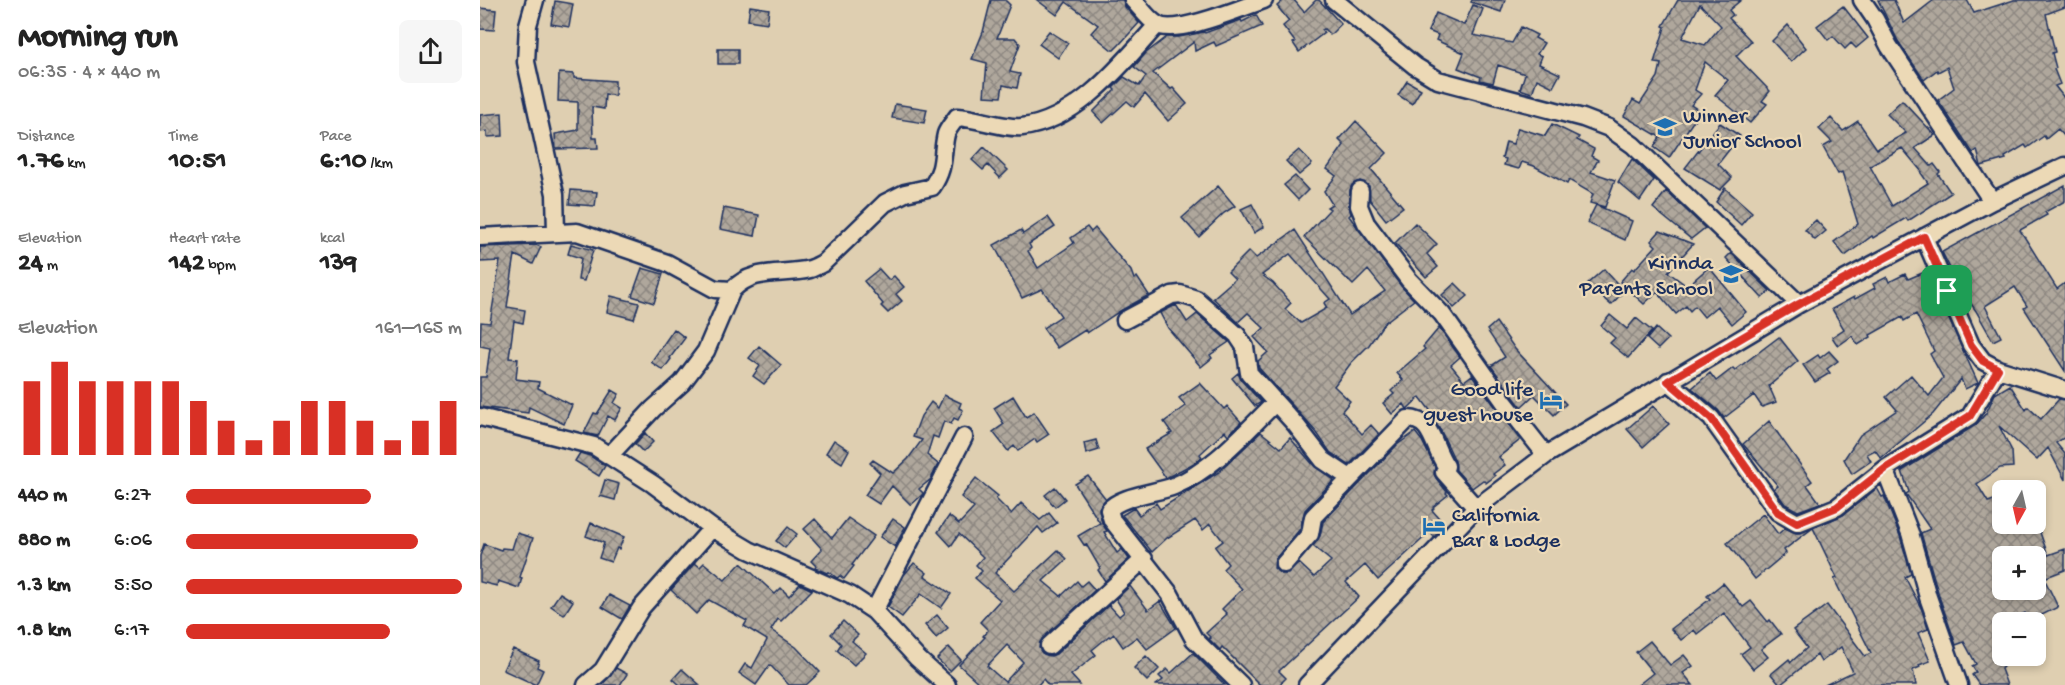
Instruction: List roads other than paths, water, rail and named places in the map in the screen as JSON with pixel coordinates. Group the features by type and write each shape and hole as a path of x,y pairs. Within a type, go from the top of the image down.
{"street":[{"path":"535,0 528,25 526,62 555,194 555,232"},
{"path":"1133,0 1157,25 1170,27 1203,22 1264,0"},
{"path":"1334,0 1414,66 1438,80 1583,118 1609,128 1632,145 1799,304"},
{"path":"1862,0 1889,46 1992,201"},
{"path":"610,455 653,409 682,383 706,351 736,285 753,276 810,269 823,263 885,203 905,193 932,187 940,175 947,132 957,117 1022,127 1051,118 1084,99 1113,74 1157,25"},
{"path":"1307,685 1476,508 1546,455 1799,304 1992,201 2065,166"},
{"path":"1360,191 1359,206 1366,223 1409,280 1442,314 1498,393 1546,455"},
{"path":"480,237 578,232 668,263 715,289 732,290"},
{"path":"1924,237 1971,345 1983,361 1998,369 2065,390"},
{"path":"715,289 724,309"},
{"path":"1125,320 1172,296 1180,294 1196,299 1242,340 1249,373 1296,425 1323,460 1350,478"},
{"path":"1668,381 1711,418 1778,512 1797,523 1837,507 1885,469 1970,416 1998,369"},
{"path":"1241,685 1194,639 1170,594 1112,520 1109,510 1111,506 1185,480 1216,459 1275,403"},
{"path":"480,417 578,441 594,446 610,455 712,528 749,550 849,595 873,611 917,658 947,685"},
{"path":"1284,564 1310,534 1313,517 1408,419 1417,419 1426,424 1439,457 1446,466 1444,472 1476,508"},
{"path":"873,611 964,437"},
{"path":"1885,469 1910,533 1928,597 1959,685"},
{"path":"586,685 603,670 641,608 712,528"},
{"path":"1049,646 1144,559"}],"place":[{"name":"Winner Junior School","path":"1665,127"},
{"name":"Kirinda Parents School","path":"1731,274"},
{"name":"Good life guest house","path":"1551,400"},
{"name":"California Bar & Lodge","path":"1434,526"}]}
